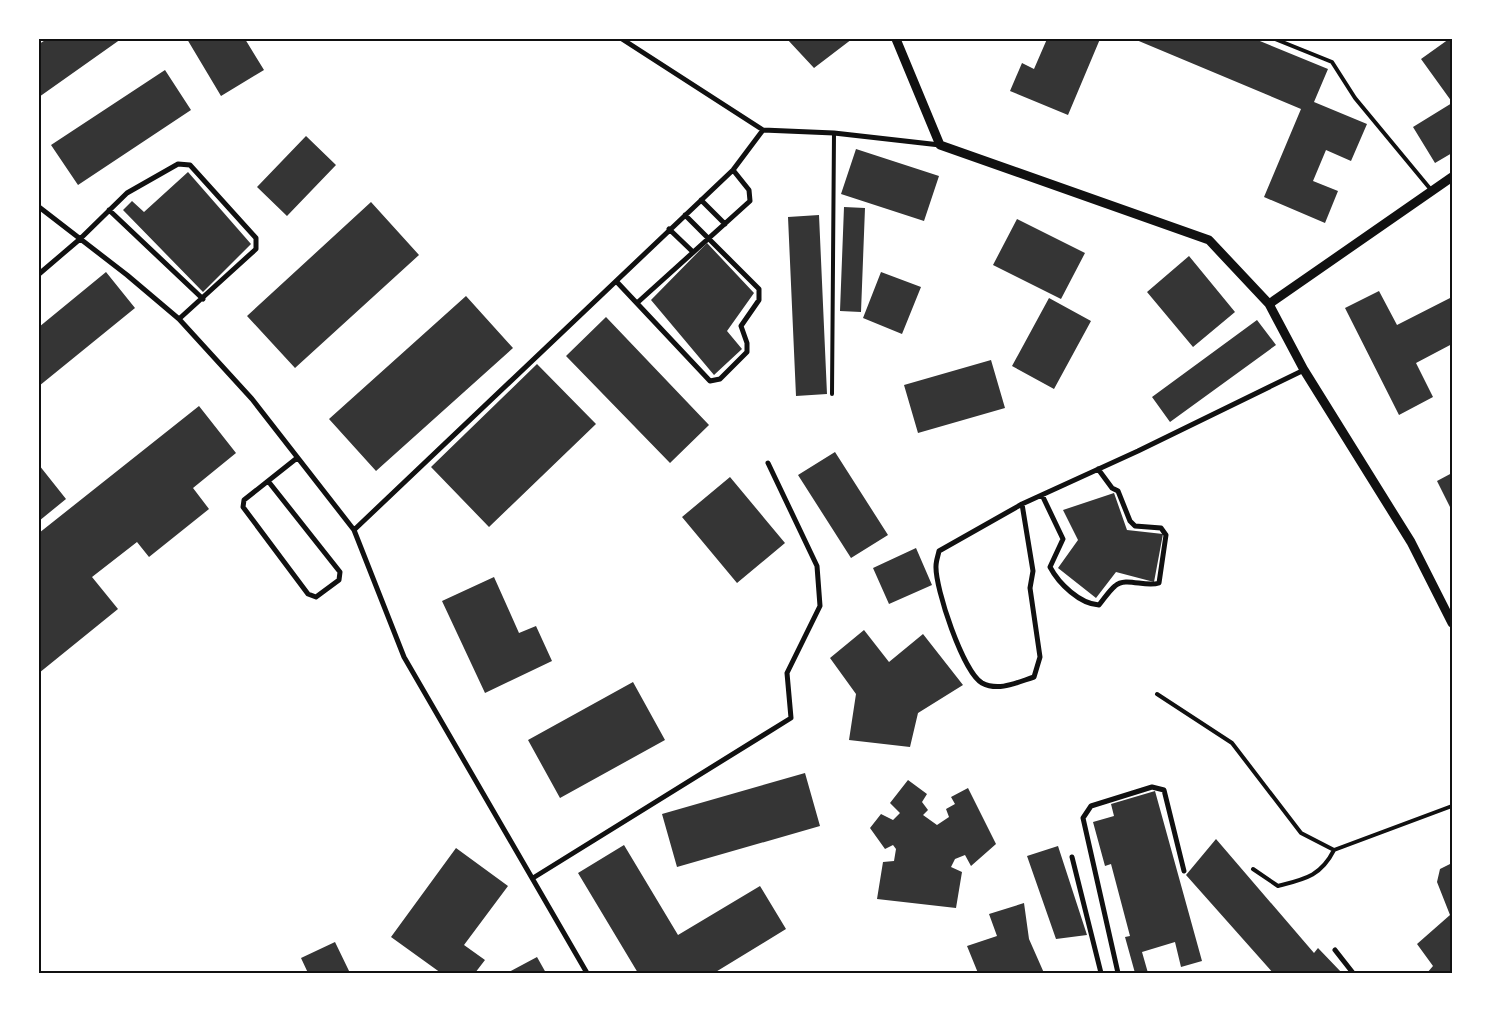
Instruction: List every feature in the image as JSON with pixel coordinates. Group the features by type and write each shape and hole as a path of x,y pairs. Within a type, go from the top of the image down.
{"street":[{"path":"622,39 763,130 834,133 940,145 1209,240 1269,304 1304,370 1410,542 1452,623"},
{"path":"897,39 940,145"},
{"path":"354,530 733,170 763,130"},
{"path":"39,274 80,239 127,193 178,164 190,166 256,238 256,249 179,319"},
{"path":"637,303 750,201 749,190 733,170"},
{"path":"1269,304 1452,178"},
{"path":"700,200 725,224"},
{"path":"39,207 127,275 179,319 252,400 354,530 404,657 587,973"},
{"path":"109,210 203,299"},
{"path":"616,281 710,381 720,379 747,352 747,343 741,326 759,300 759,289 685,215"},
{"path":"670,229 693,252"},
{"path":"1022,504 1033,570 1030,588 1040,657 1034,677 1001,687 982,682 964,661 948,618 936,568 939,551 1022,504 1276,385 1304,370"},
{"path":"268,480 340,572 340,580 316,597 308,594 243,507 244,500 268,480 297,458"},
{"path":"533,878 791,718 787,673 820,606 817,566 768,463"},
{"path":"1042,495 1063,539 1050,567 1056,578 1088,604 1099,605 1116,584 1124,581 1151,586 1159,583 1166,535 1161,528 1135,526 1130,522 1118,492 1112,488 1098,469"},
{"path":"1118,973 1083,818 1091,806 1152,786 1164,790 1184,871"},
{"path":"1072,857 1100,973"},
{"path":"1336,950 1353,973"}],"lane":[{"path":"1275,39 1332,62 1355,98 1432,191"},
{"path":"832,394 834,133"},
{"path":"1156,694 1232,743 1301,833 1334,850"},
{"path":"1253,869 1278,886 1304,879 1326,864 1334,850 1452,806"}],"building":[{"path":"47,39 121,39 39,97 39,44"},
{"path":"187,39 245,39 264,70 221,96"},
{"path":"787,39 852,39 814,68"},
{"path":"1047,39 1100,39 1068,115 1010,91 1022,63 1034,69"},
{"path":"1134,39 1255,39 1328,69 1314,102 1367,124 1351,161 1326,150 1313,181 1338,191 1325,223 1264,197 1301,109"},
{"path":"1449,39 1452,39 1452,102 1421,59"},
{"path":"165,70 191,110 78,185 51,145"},
{"path":"1452,103 1452,153 1435,163 1413,127"},
{"path":"306,136 336,165 287,216 257,187"},
{"path":"856,149 939,176 924,221 841,194"},
{"path":"188,172 251,244 203,292 123,210 132,201 144,212"},
{"path":"371,202 419,255 295,368 247,316"},
{"path":"844,207 865,208 861,312 840,311"},
{"path":"819,215 827,394 796,396 788,217"},
{"path":"1017,219 1085,253 1061,299 993,265"},
{"path":"707,243 754,293 727,331 742,349 714,375 651,300"},
{"path":"1189,256 1235,312 1193,347 1147,292"},
{"path":"106,272 135,308 39,386 39,327"},
{"path":"881,272 921,287 902,334 863,318"},
{"path":"1379,291 1397,325 1452,297 1452,344 1416,363 1433,397 1399,415 1345,308"},
{"path":"466,296 513,348 376,471 329,419"},
{"path":"1049,298 1091,321 1054,389 1012,366"},
{"path":"606,317 709,425 670,463 566,356"},
{"path":"1257,320 1276,345 1170,422 1152,397"},
{"path":"991,360 1005,408 918,433 904,385"},
{"path":"537,364 596,424 489,527 431,467"},
{"path":"199,406 236,453 193,488 209,509 149,557 137,542 92,577 118,609 39,673 39,533"},
{"path":"835,452 888,535 851,558 798,475"},
{"path":"39,465 66,499 39,521"},
{"path":"1452,473 1452,511 1437,481"},
{"path":"730,477 785,543 737,583 682,517"},
{"path":"1114,493 1127,530 1163,534 1154,582 1116,572 1096,598 1058,568 1078,540 1063,510"},
{"path":"916,548 932,585 889,604 873,568"},
{"path":"494,577 519,633 536,626 552,661 485,693 442,601"},
{"path":"864,630 889,662 923,634 963,685 918,713 910,747 849,740 856,694 830,658"},
{"path":"633,682 665,740 560,798 528,740"},
{"path":"805,773 820,826 677,867 662,814"},
{"path":"908,780 927,794 922,802 928,810 923,815 937,825 949,817 946,809 955,804 951,797 968,788 996,844 971,866 965,855 955,859 951,867 962,872 956,908 877,899 883,862 894,861 896,849 893,845 885,849 870,828 881,814 893,820 900,813 890,803"},
{"path":"1155,791 1202,961 1181,967 1175,942 1142,952 1148,973 1135,973 1125,937 1130,936 1111,864 1105,866 1093,822 1114,816 1111,804"},
{"path":"1216,839 1314,953 1318,948 1342,973 1273,973 1186,875"},
{"path":"624,845 678,935 760,886 786,929 714,973 638,973 578,873"},
{"path":"1058,846 1087,935 1056,939 1027,856"},
{"path":"456,848 508,886 464,945 485,960 475,973 441,973 391,937"},
{"path":"1452,863 1452,973 1427,973 1433,966 1417,944 1450,915 1437,882 1440,869"},
{"path":"1024,903 1029,939 1044,973 978,973 967,946 997,936 989,914"},
{"path":"335,942 350,973 308,973 301,958"},
{"path":"537,957 546,973 507,973"}]}
